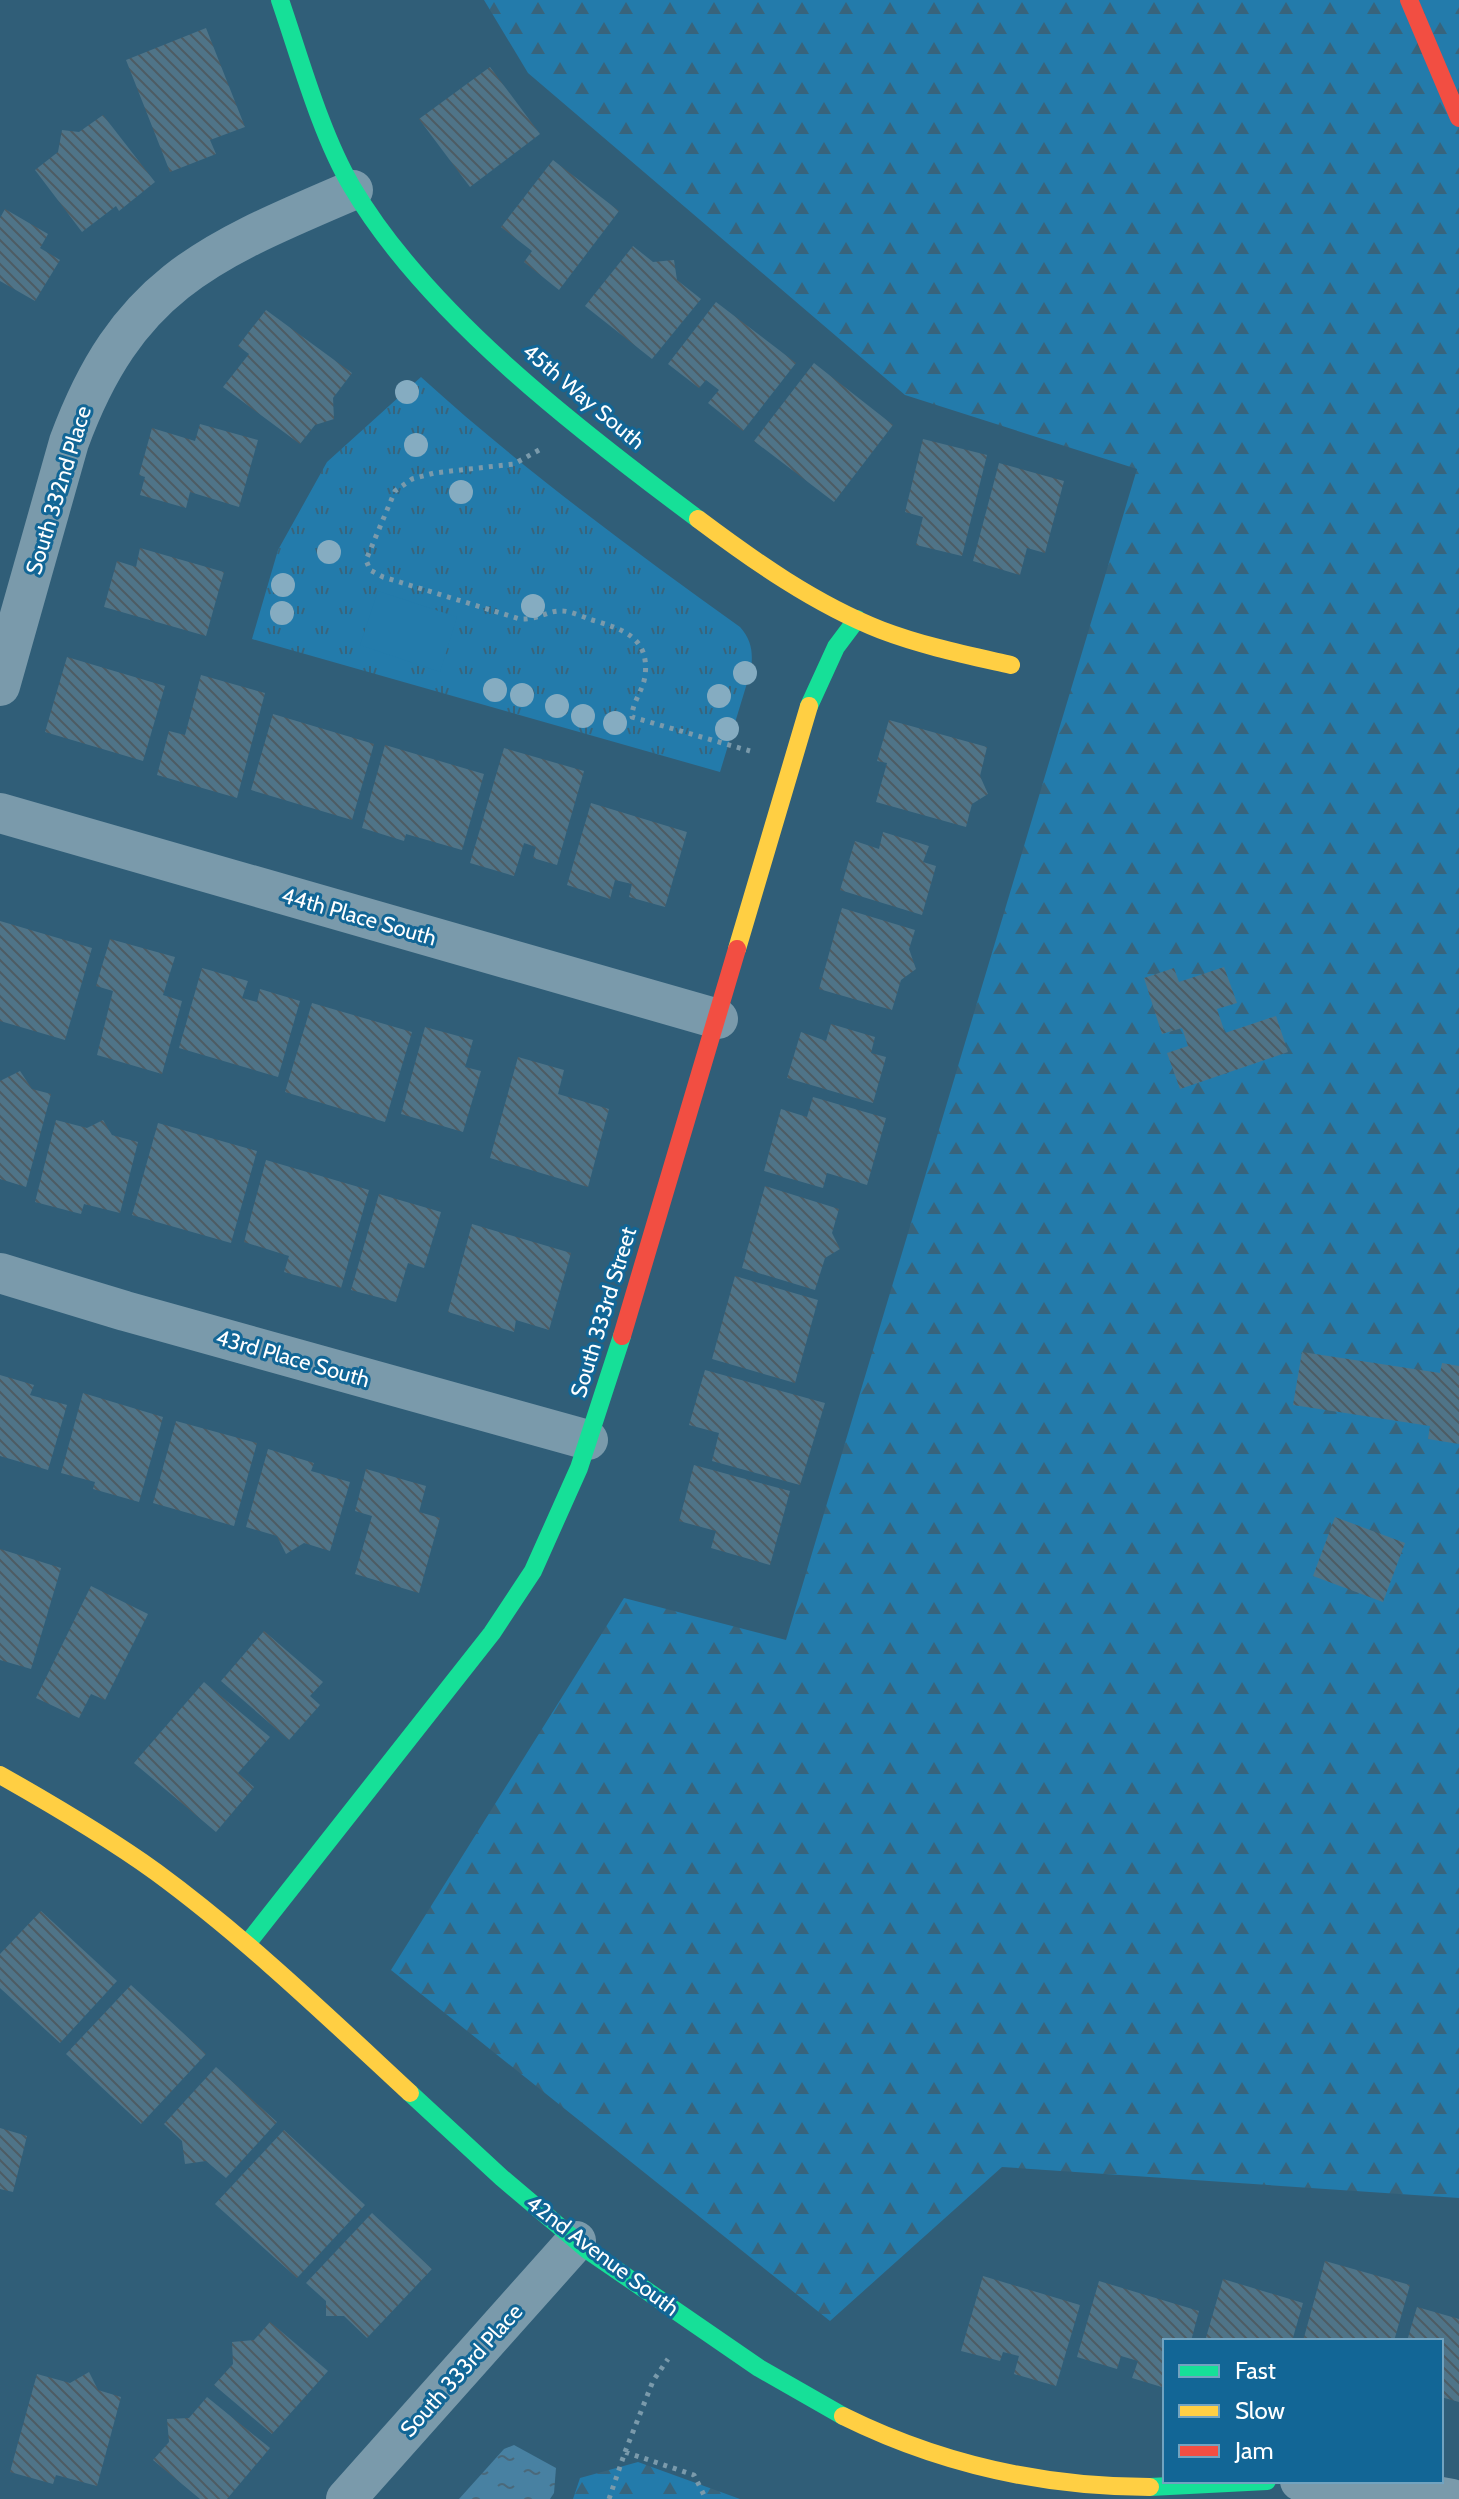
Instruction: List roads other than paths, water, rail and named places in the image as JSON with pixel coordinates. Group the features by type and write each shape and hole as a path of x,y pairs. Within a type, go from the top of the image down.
{"main road":[{"name":"45th Way South","path":"280,0 321,119 353,190 420,277 505,361 580,427 718,534 784,577 857,619 915,643 1011,665"},
{"path":"1409,0 1459,118"},
{"name":"South 333rd Street","path":"247,1944 492,1633 549,1541 588,1440 718,1019 813,694 845,631 857,619"},
{"name":"42nd Avenue South","path":"0,1775 74,1814 132,1853 247,1944 518,2192 576,2241 771,2375 864,2428 946,2459 991,2471 1083,2485 1130,2488 1228,2483"}],"street":[{"name":"South 332nd Place","path":"0,686 74,428 103,365 128,328 167,287 212,256 266,227 353,190"},
{"name":"44th Place South","path":"0,813 718,1019"},
{"name":"43rd Place South","path":"0,1273 139,1315 588,1440"},
{"name":"South 333rd Place","path":"346,2499 576,2241"},
{"path":"1326,2483 1392,2488 1452,2499"}],"water":[{"path":"514,2445 556,2468 554,2493 550,2499 459,2499 504,2449"}]}
